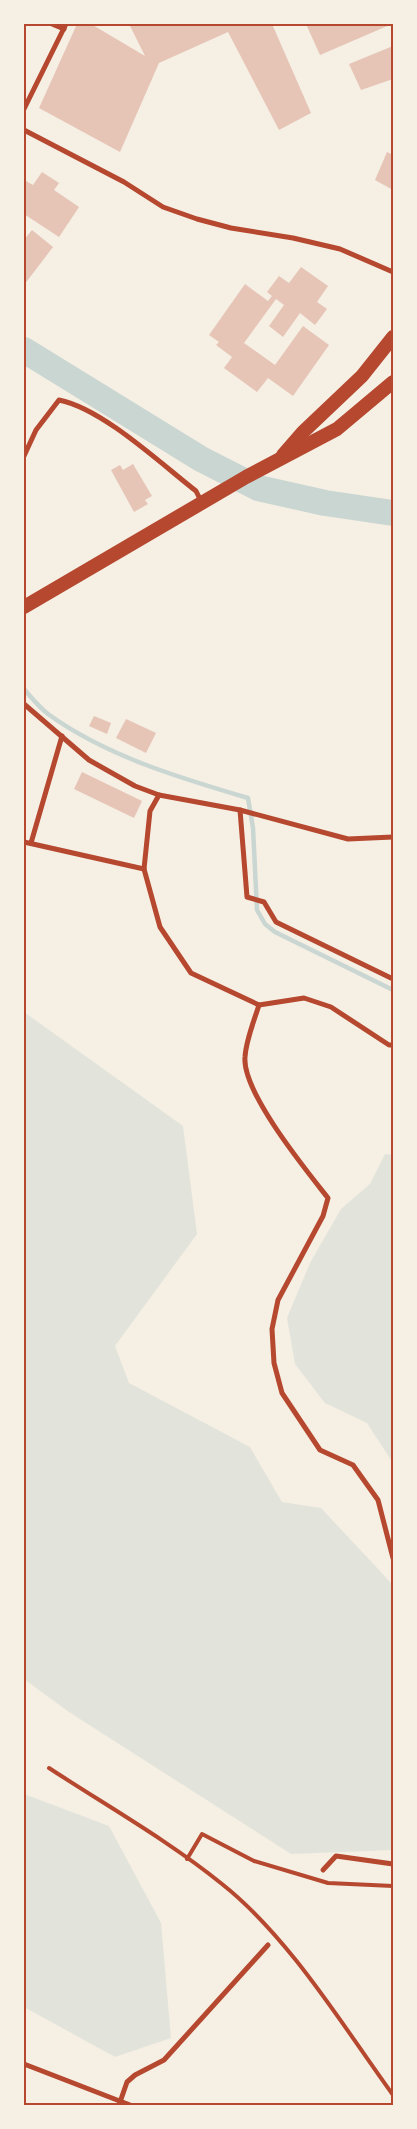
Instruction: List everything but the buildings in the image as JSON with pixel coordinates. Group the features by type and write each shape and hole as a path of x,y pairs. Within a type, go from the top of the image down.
{"highway":[{"path":"281,457 303,432 362,376 393,337"},
{"path":"24,607 281,457 337,429 393,382"}],"street":[{"path":"24,109 65,26 52,24"},
{"path":"24,130 124,182 163,207 231,228 293,238 340,249 393,272"},
{"path":"24,456 36,430 59,400 72,402 131,440 196,492 202,503"},
{"path":"24,704 89,760 135,786 159,795 240,810 348,839 393,837"},
{"path":"30,843 62,736"},
{"path":"159,795 150,811 144,869 160,927 190,973 259,1005 304,998 331,1007 388,1045 393,1045"},
{"path":"240,810 247,897 264,902 276,922 393,980"},
{"path":"24,842 144,869"},
{"path":"259,1005 245,1058 248,1078 292,1152 328,1198 323,1216 278,1300 272,1329 274,1363 282,1393 320,1450 353,1465 378,1500 393,1558"},
{"path":"323,1870 336,1856 393,1864"},
{"path":"120,2103 127,2082 135,2075 164,2060 268,1945"},
{"path":"24,2064 120,2103 130,2105"}],"lane":[{"path":"50,1768 223,1884 296,1960 393,2095"},
{"path":"187,1859 202,1834 254,1861 328,1883 393,1886"}],"shaded area":[{"path":"24,1012 183,1126 197,1234 115,1346 129,1383 250,1447 282,1502 321,1508 393,1585 393,1850 291,1854 69,1712 24,1679"},
{"path":"385,1154 393,1155 393,1463 367,1423 325,1403 295,1364 287,1318 310,1263 341,1209 370,1184"},
{"path":"24,1794 109,1826 161,1923 171,2038 115,2057 24,2007"}],"waterway":[{"path":"24,350 201,459 258,488 325,503 393,513"},
{"path":"24,689 48,714 94,742 170,774 248,798 253,828 257,910 265,924 275,932 393,990"}]}
